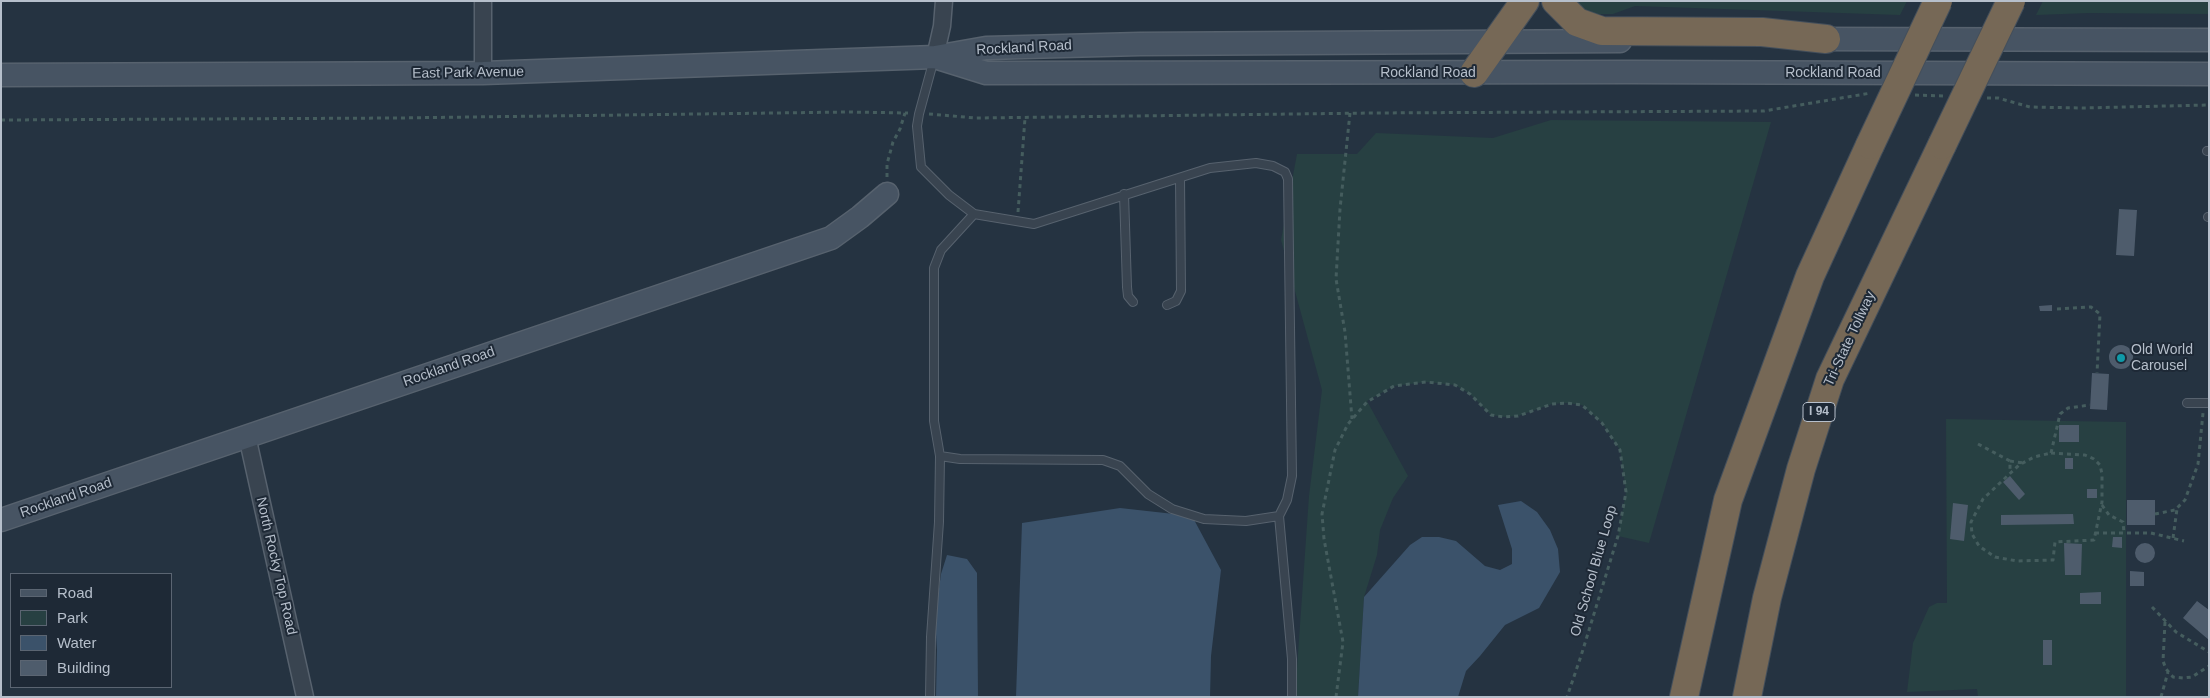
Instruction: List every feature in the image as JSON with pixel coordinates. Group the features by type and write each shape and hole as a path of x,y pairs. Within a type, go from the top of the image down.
{"highway":[{"path":"1474,73 1525,1"},
{"path":"1556,1 1577,22 1602,31 1762,32 1826,38"},
{"path":"1684,697 1728,500 1810,276 1938,1"},
{"name":"Tri-State Tollway","path":"1747,697 1769,588 1801,469 1830,380 2011,1"}],"main road":[{"name":"Rockland Road","path":"935,57 986,48 1140,44 1826,38 2209,40"},
{"name":"East Park Avenue","path":"1,75 483,73 935,57"},
{"name":"Rockland Road","path":"935,57 986,73 1641,72 2209,74"},
{"name":"Rockland Road","path":"1,520 831,238 887,194"}],"street":[{"path":"483,1 483,73"},
{"path":"935,57 942,26 944,1"},
{"name":"North Rocky Top Road","path":"247,436 305,697"}],"lane":[{"path":"935,57 917,126 921,167 949,195 974,214 1034,224 1210,168 1256,163 1273,166 1285,172 1288,179 1292,476 1287,500 1279,516 1292,659 1292,697"},
{"path":"1167,305 1176,301 1181,291 1180,178"},
{"path":"1124,194 1127,287 1128,296 1133,302"},
{"path":"930,697 930,637 939,522 940,456 934,421 934,268 941,250 974,214"},
{"path":"2187,403 2209,403"},
{"path":"940,456 960,459 1103,460 1120,466 1148,494 1172,509 1204,519 1246,521 1279,516"}],"path":[{"path":"940,115 976,118 1025,118 1350,113 1764,111 1872,93"},
{"path":"1911,94 1949,96"},
{"path":"1978,97 1998,98 2030,107 2209,105"},
{"path":"887,194 887,164 893,142 900,130 905,113"},
{"path":"1,120 910,113"},
{"path":"1350,113 1340,209 1336,279 1345,332 1352,420"},
{"path":"1018,212 1025,118"},
{"path":"2056,309 2092,307 2100,314 2097,373"},
{"name":"Old School Blue Loop","path":"1336,697 1343,642 1324,539 1322,514 1335,450 1352,420 1367,402 1394,386 1426,382 1455,385 1470,394 1491,415 1518,416 1538,408 1566,403 1582,406 1602,423 1620,450 1626,492 1618,536 1567,697"},
{"path":"2051,453 2060,414 2068,408 2090,405"},
{"path":"2154,514 2177,508 2185,500 2193,483 2198,464 2203,418"},
{"path":"1978,444 2010,461 2023,463"},
{"path":"2051,453 2085,455 2094,459 2100,465 2102,474 2101,504 2094,540 2055,542 2053,560 2017,561 1995,557 1979,546 1972,534 1971,522 1976,511 1984,499 2010,473 2034,457 2051,453"},
{"path":"2010,461 2010,473"},
{"path":"2101,504 2109,515 2123,522 2124,533"},
{"path":"2173,538 2177,508"},
{"path":"2095,533 2151,533 2184,541"},
{"path":"2152,607 2176,632 2209,652"},
{"path":"2165,622 2164,661 2173,677 2192,677 2209,666"},
{"path":"2161,697 2168,671"}],"green space":[{"path":"1570,1 1907,1 1900,15 1635,6 1613,14 1594,14 1572,5"},
{"path":"2043,1 2209,1 2209,14 2089,13 2036,15"},
{"path":"1551,120 1771,122 1649,543 1618,536 1626,492 1620,450 1602,423 1582,405 1552,404 1518,416 1504,417 1491,415 1470,394 1455,385 1426,382 1394,386 1367,401 1408,476 1393,498 1380,530 1377,555 1364,597 1358,697 1295,697 1309,496 1322,390 1281,240 1297,154 1357,154 1376,133 1493,138"},
{"path":"1946,419 2126,422 2126,697 1978,697 1977,689 1907,692 1913,643 1929,607 1937,603 1947,603"}],"water":[{"path":"1521,501 1537,512 1550,530 1558,549 1560,572 1539,608 1505,625 1466,671 1458,697 1358,697 1364,597 1410,545 1422,537 1439,537 1456,541 1485,566 1500,570 1512,564 1512,549 1498,505"},
{"path":"1120,508 1192,516 1221,570 1211,656 1210,697 1016,697 1022,523"},
{"path":"947,555 967,559 977,573 978,697 936,697 937,650 935,618 941,574"}],"building":[{"path":"2119,209 2137,210 2134,256 2116,255"},
{"path":"2052,305 2052,311 2040,311 2039,306"},
{"name":"Old World Carousel","path":"2121,345 2129,349 2133,357 2129,365 2121,369 2113,365 2109,357 2113,349"},
{"path":"2092,373 2109,374 2107,410 2090,409"},
{"path":"2059,425 2079,425 2079,442 2059,442"},
{"path":"2065,458 2073,458 2073,469 2065,469"},
{"path":"2010,476 2025,494 2019,500 2003,482"},
{"path":"2087,489 2097,489 2097,498 2087,498"},
{"path":"2127,500 2155,500 2155,525 2127,525"},
{"path":"1953,503 1968,505 1964,541 1950,539"},
{"path":"2073,514 2074,524 2001,525 2001,515"},
{"path":"2113,537 2122,537 2122,548 2112,547"},
{"path":"2064,543 2082,544 2081,575 2065,575"},
{"path":"2145,543 2152,546 2155,553 2152,560 2145,563 2138,560 2135,553 2138,546"},
{"path":"2130,571 2144,572 2144,586 2130,586"},
{"path":"2101,592 2101,604 2080,604 2080,593"},
{"path":"2197,601 2209,610 2209,640 2183,618"},
{"path":"2043,640 2052,640 2052,665 2043,665"}],"place":[{"name":"Old World Carousel","path":"2121,358"}]}
